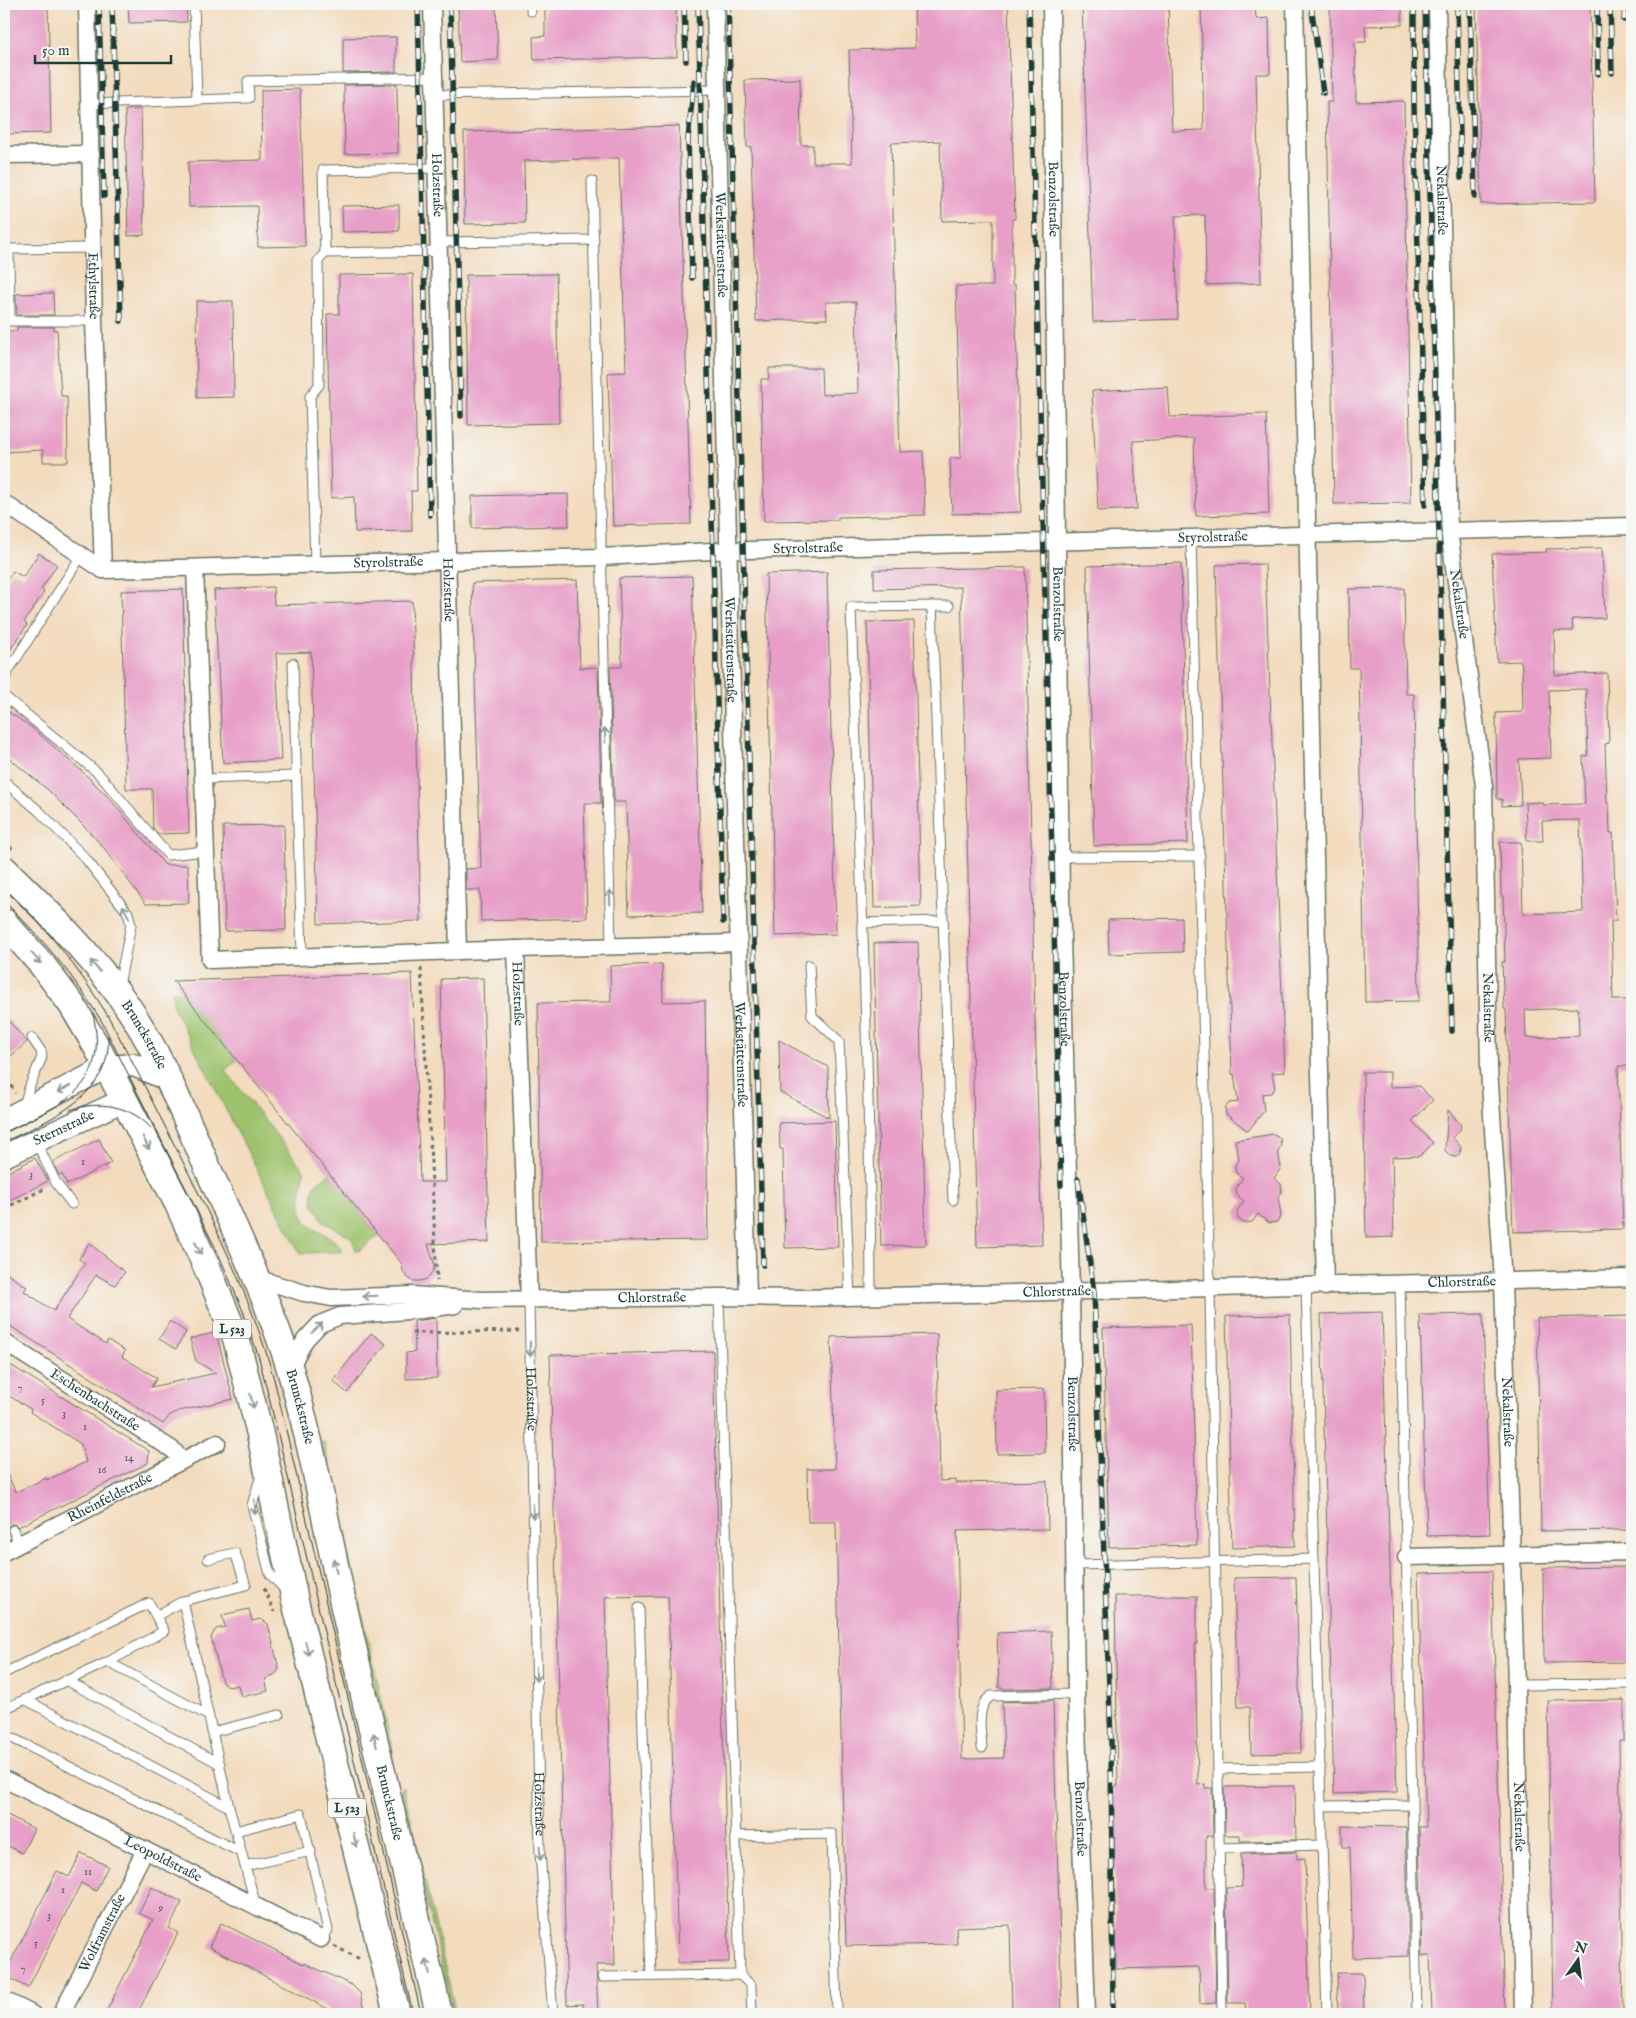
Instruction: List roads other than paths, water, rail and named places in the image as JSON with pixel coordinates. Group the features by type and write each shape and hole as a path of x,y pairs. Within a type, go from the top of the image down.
{"main road":[{"name":"Brunckstraße","path":"4,869 53,918 118,993 152,1045 289,1352 346,1614 439,2014"},
{"name":"L 523","path":"4,922 43,966 72,1005 107,1067 186,1221 236,1338 296,1601 397,2014"},
{"path":"13,1115 107,1067 134,1065 169,1080"},
{"name":"Sternstraße","path":"4,1156 124,1100"}],"street":[{"name":"Ethylstraße","path":"87,4 94,321 103,570"},
{"name":"Holzstraße","path":"432,4 458,951 516,948 529,1300"},
{"name":"Werkstättenstraße","path":"715,4 737,943 748,1298"},
{"name":"Benzolstraße","path":"1050,4 1061,857 1071,1293 1076,1694 1087,2014"},
{"path":"1295,4 1325,1287"},
{"name":"Nekalstraße","path":"1437,4 1448,531 1484,786 1489,1069 1503,1282 1516,1685 1523,2014"},
{"path":"4,155 91,154"},
{"path":"4,503 103,570"},
{"name":"Styrolstraße","path":"103,570 447,562 601,557 729,550 1058,543 1632,526"},
{"path":"195,568 210,960 458,951"},
{"path":"516,948 737,943"},
{"path":"256,1278 304,1293 331,1298 420,1303"},
{"name":"Chlorstraße","path":"420,1303 482,1300 719,1297 850,1298 1632,1278"},
{"path":"289,1352 305,1340 320,1324 340,1316 420,1303"},
{"name":"Eschenbachstraße","path":"4,1342 173,1450 182,1460"},
{"name":"Rheinfeldstraße","path":"4,1552 16,1537 217,1444"},
{"path":"1406,1557 1632,1552"},
{"name":"Leopoldstraße","path":"4,1779 320,1939"},
{"name":"Wolframstraße","path":"61,2014 145,1850"},
{"path":"4,2000 32,2014"}],"lane":[{"path":"194,4 197,100"},
{"path":"90,104 249,98 248,81 434,76"},
{"path":"434,95 717,90"},
{"path":"315,564 310,396 319,385 318,261 325,253 323,170 436,168"},
{"path":"592,181 611,946"},
{"path":"325,253 594,240"},
{"path":"93,248 9,249 7,321 94,321"},
{"path":"1191,539 1210,1290 1222,2014"},
{"path":"4,678 81,556"},
{"path":"932,606 954,1200"},
{"path":"871,1297 862,923 851,607 950,606"},
{"path":"293,664 302,956"},
{"path":"4,696 98,773 168,855 206,852"},
{"path":"203,779 296,776"},
{"path":"4,781 39,811 86,859 128,913 131,925 118,993"},
{"path":"1061,857 1200,856"},
{"path":"862,923 943,921"},
{"path":"809,965 812,1016 839,1041 850,1298"},
{"path":"13,1115 29,1088 42,1057 41,1051 32,1038"},
{"path":"36,1141 56,1183 72,1204"},
{"path":"256,1278 276,1293"},
{"path":"1400,1284 1417,2014"},
{"path":"1306,1287 1327,2014"},
{"path":"719,1297 740,1975"},
{"name":"Holzstraße","path":"529,1300 540,1853 553,2014"},
{"path":"156,1616 183,1601 246,1585 235,1553 208,1559"},
{"path":"1075,1565 1314,1559"},
{"path":"183,1601 229,1807 256,1906"},
{"path":"4,1674 149,1603 164,1631 108,1662 4,1709"},
{"path":"639,1608 651,1976"},
{"path":"108,1662 207,1714"},
{"path":"66,1680 220,1764"},
{"path":"1516,1685 1632,1684"},
{"path":"982,1748 981,1711 983,1701 991,1696 1076,1694"},
{"path":"26,1700 229,1807"},
{"path":"212,1732 279,1715"},
{"path":"4,1734 240,1852"},
{"path":"1219,1769 1320,1768"},
{"path":"1321,1806 1411,1805"},
{"path":"235,1831 301,1814 328,1930 320,1939"},
{"path":"736,1836 832,1834 837,2014"},
{"path":"1219,1848 1322,1845"},
{"path":"244,1866 310,1851"},
{"path":"602,1977 740,1975 751,1985 752,2014"}],"tram line":[{"path":"4,888 61,948 108,1016 207,1210 235,1270 259,1331 278,1395 421,2014"},
{"path":"4,901 32,929 57,959 81,989 102,1022 218,1253 243,1311 259,1358 277,1430 413,2014"},
{"path":"4,1133 62,1103 76,1091 87,1077 94,1061 96,1040 93,1014"},
{"path":"4,1142 58,1115 89,1090 100,1075 107,1057 108,1036"},
{"path":"70,1110 93,1105 114,1107 135,1115 153,1130"}],"railway":[{"path":"99,4 104,196"},
{"path":"112,4 121,321"},
{"path":"418,4 430,515"},
{"path":"450,4 461,416"},
{"path":"684,4 686,61"},
{"path":"698,4 723,922"},
{"path":"728,4 763,1265"},
{"path":"1029,4 1061,1185"},
{"path":"1311,4 1323,93"},
{"path":"1414,4 1414,105 1425,505"},
{"path":"1425,4 1452,1031"},
{"path":"1457,4 1461,178"},
{"path":"1470,4 1475,197"},
{"path":"1597,4 1598,74"},
{"path":"1610,4 1612,73"},
{"path":"1624,20 1625,4"},
{"path":"692,278 688,139 694,81"},
{"path":"1078,1179 1094,1292 1111,1740 1113,2014"}]}
